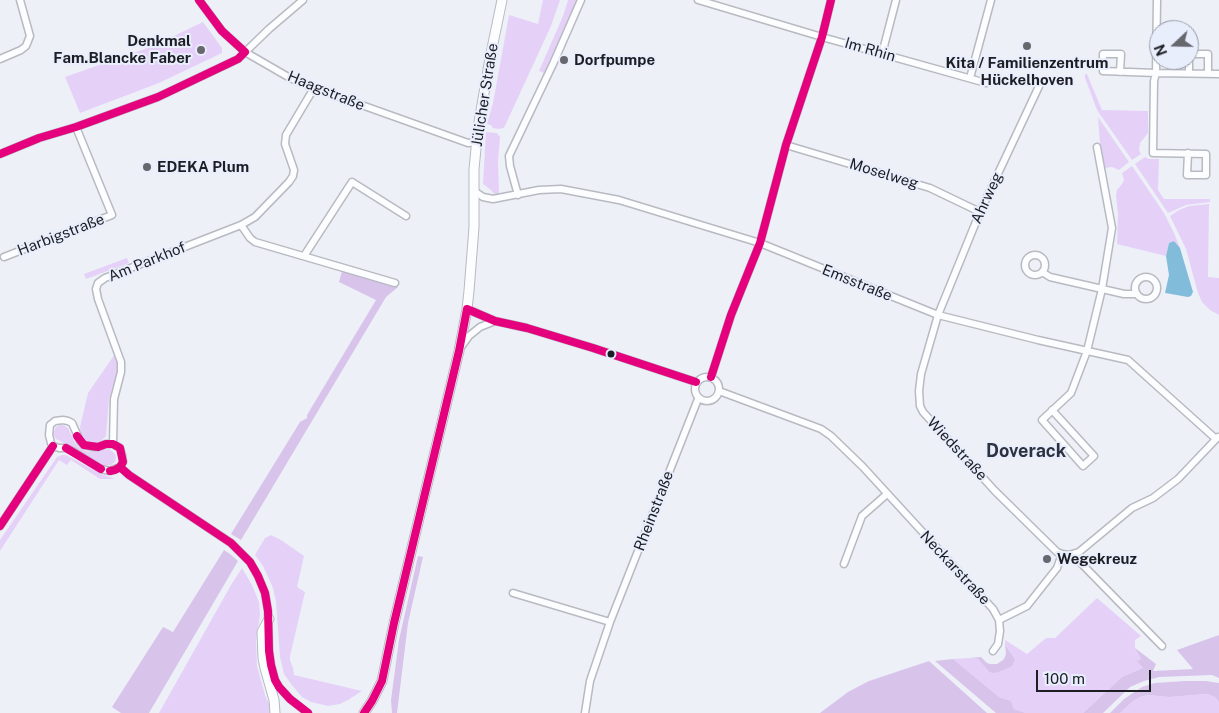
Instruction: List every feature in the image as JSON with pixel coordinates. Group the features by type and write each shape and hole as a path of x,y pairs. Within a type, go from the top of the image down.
{"main road":[{"name":"Jülicher Straße","path":"364,713 382,681 467,309 474,227 474,169 477,142 490,58 502,0"},
{"path":"269,619 262,632 263,658 274,700 275,713"}],"street":[{"path":"0,59 21,50 26,46 30,36 20,0"},
{"name":"Haagstraße","path":"199,0 222,31 245,52 290,78 468,143 477,142"},
{"path":"0,154 39,138 76,127 176,90 238,60 269,29 303,0"},
{"path":"518,195 509,156 582,0"},
{"name":"Im Rhin","path":"698,0 822,37 986,82"},
{"path":"710,377 760,243 786,145 822,37 831,0"},
{"path":"882,54 896,0"},
{"path":"970,78 991,0"},
{"path":"1157,0 1153,153 1188,153 1206,154 1206,175 1188,175 1188,153"},
{"path":"1189,73 1189,54 1208,54 1208,73"},
{"path":"1120,72 1219,74"},
{"name":"Ahrweg","path":"938,315 980,212 1041,82"},
{"name":"Am Parkhof","path":"113,444 114,399 121,372 121,362 98,299 96,289 98,283 105,278 241,225 255,217 293,176 294,170 285,144 286,135 314,88"},
{"name":"Harbigstraße","path":"4,257 112,215 76,127"},
{"name":"Moselweg","path":"786,145 930,188 980,212"},
{"path":"1052,410 1094,456 1083,466 1042,420 1052,410 1071,393 1087,351 1102,289 1112,228 1098,147"},
{"path":"304,256 352,182 406,216"},
{"name":"Emsstraße","path":"474,191 483,197 493,199 539,190 561,189 618,200 760,243 938,315 1128,360 1218,437"},
{"path":"241,225 250,238 256,242 394,283"},
{"path":"1042,272 1050,277 1124,294 1137,294"},
{"path":"467,309 495,321 527,328 696,382 705,376 718,382 719,392 717,396 710,401 698,399"},
{"name":"Wiedstraße","path":"938,315 921,374 919,390 920,406 923,412 995,490 1057,552 1062,554"},
{"path":"458,351 480,327 495,321"},
{"name":"Rheinstraße","path":"585,713 590,681 610,622 698,399 694,390 696,382"},
{"name":"Neckarstraße","path":"719,392 805,423 831,436 993,609 999,620 1000,631 998,644 993,651"},
{"path":"68,420 72,423 80,441 84,445 92,447 113,444 120,448 123,462 120,467 110,471 101,469 66,448 53,446 49,430 53,422 68,420"},
{"path":"999,620 1027,606 1057,568 1062,554 1069,555 1079,552 1132,508 1153,498 1178,479 1218,437"},
{"path":"0,526 53,446"},
{"path":"120,467 231,544 250,562 265,593 269,619 269,650 275,680 290,699 308,713"},
{"path":"844,564 862,516 887,494"},
{"path":"1075,554 1076,558 1162,646"},
{"path":"513,593 610,622"}],"shaded area":[{"path":"543,0 560,0 551,26 504,128 493,128 487,124 493,103 509,15 538,24"},
{"path":"568,0 579,0 544,73 539,71"},
{"path":"203,22 222,48 222,53 159,83 80,113 65,77 153,46"},
{"path":"1085,74 1087,74 1102,110 1148,111 1148,133 1140,143 1139,150 1141,154 1132,160 1097,110"},
{"path":"1098,117 1129,162 1119,170 1112,167 1105,168 1100,143"},
{"path":"486,132 497,133 500,137 498,162 499,194 494,194 483,184"},
{"path":"1145,157 1159,159 1158,190 1164,199 1210,199 1210,202 1186,205 1168,213 1135,164"},
{"path":"1132,166 1164,213 1180,248 1174,241 1169,243 1166,256 1117,244 1118,215 1116,195 1124,180 1122,173"},
{"path":"1209,204 1208,277 1219,278 1219,315 1202,302 1186,249 1170,216 1189,206"},
{"path":"127,258 129,263 86,279 84,274"},
{"path":"342,271 398,287 386,297 241,540 231,534 300,422 307,418 307,415 376,300 339,282"},
{"path":"115,354 119,364 109,399 106,436 101,441 89,442 81,435 80,427 88,393"},
{"path":"60,425 68,428 79,447 92,452 109,449 115,454 115,462 111,465 102,466 56,439 53,434 56,427"},
{"path":"66,455 101,474 115,479 100,479 71,460 67,465 59,460 0,551 0,540 57,457"},
{"path":"271,535 304,556 297,587 305,592 290,656 294,675 362,691 340,704 328,706 311,702 302,697 284,674 280,657 276,602 273,588 263,566 255,555 265,538"},
{"path":"224,550 238,561 149,713 121,713 112,707 163,627 173,632"},
{"path":"418,556 423,557 408,623 397,713 392,713 391,700 399,640"},
{"path":"242,568 259,602 260,615 256,641 257,666 265,695 268,702 272,703 271,713 159,713 231,585"},
{"path":"1097,598 1141,636 1135,640 1135,648 1141,659 1138,661 1143,668 1122,677 1083,713 1026,713 1014,709 1011,701 999,697 953,659 978,659 989,672 1015,659 1005,645 1005,640 1027,654 1046,638 1055,638"},
{"path":"1219,635 1219,678 1212,675 1159,677 1130,687 1103,713 1083,713 1122,677 1143,668 1137,661 1141,659 1135,648 1156,664 1153,671 1193,669 1177,650"},
{"path":"1005,645 1015,659 1012,666 1006,669 995,673 989,672 978,659 970,658 981,657 987,663 997,664 1005,657"},
{"path":"953,659 999,697 1011,701 1014,709 1026,713 996,713 935,661"},
{"path":"929,661 987,713 820,713 848,692 869,681"},
{"path":"1185,681 1219,683 1219,702 1215,697 1207,694 1169,697 1148,695 1133,701 1120,713 1110,713 1124,699 1142,687 1155,683"},
{"path":"1207,694 1215,697 1219,702 1219,713 1120,713 1133,701 1148,695 1169,697"}],"water":[{"path":"1174,241 1180,248 1193,292 1188,297 1165,293 1169,275 1166,256 1169,243"}],"transit line":[{"path":"199,0 222,31 245,52"},
{"path":"711,377 731,315 760,243 786,145 822,37 831,0"},
{"path":"0,154 39,138 76,127 158,97 238,59 245,52"},
{"path":"364,713 382,681 459,351 467,309 495,321 527,328 593,348 696,382"},
{"path":"77,436 84,445 98,447 113,444 120,448 123,462 120,467 110,471"},
{"path":"0,526 53,446"},
{"path":"66,448 101,469"},
{"path":"66,448 101,469"},
{"path":"120,467 129,475 231,543 250,562 265,593 268,611 269,651 275,680 290,699 308,713"}],"place":[{"name":"Kita / Familienzentrum Hückelhoven","path":"1027,46"},
{"name":"Denkmal Fam.Blancke Faber","path":"201,50"},
{"name":"Dorfpumpe","path":"564,60"},
{"name":"EDEKA Plum","path":"147,167"},
{"name":"Wegekreuz","path":"1047,559"}],"district":[{"name":"Doverack","path":"1026,451"}]}
